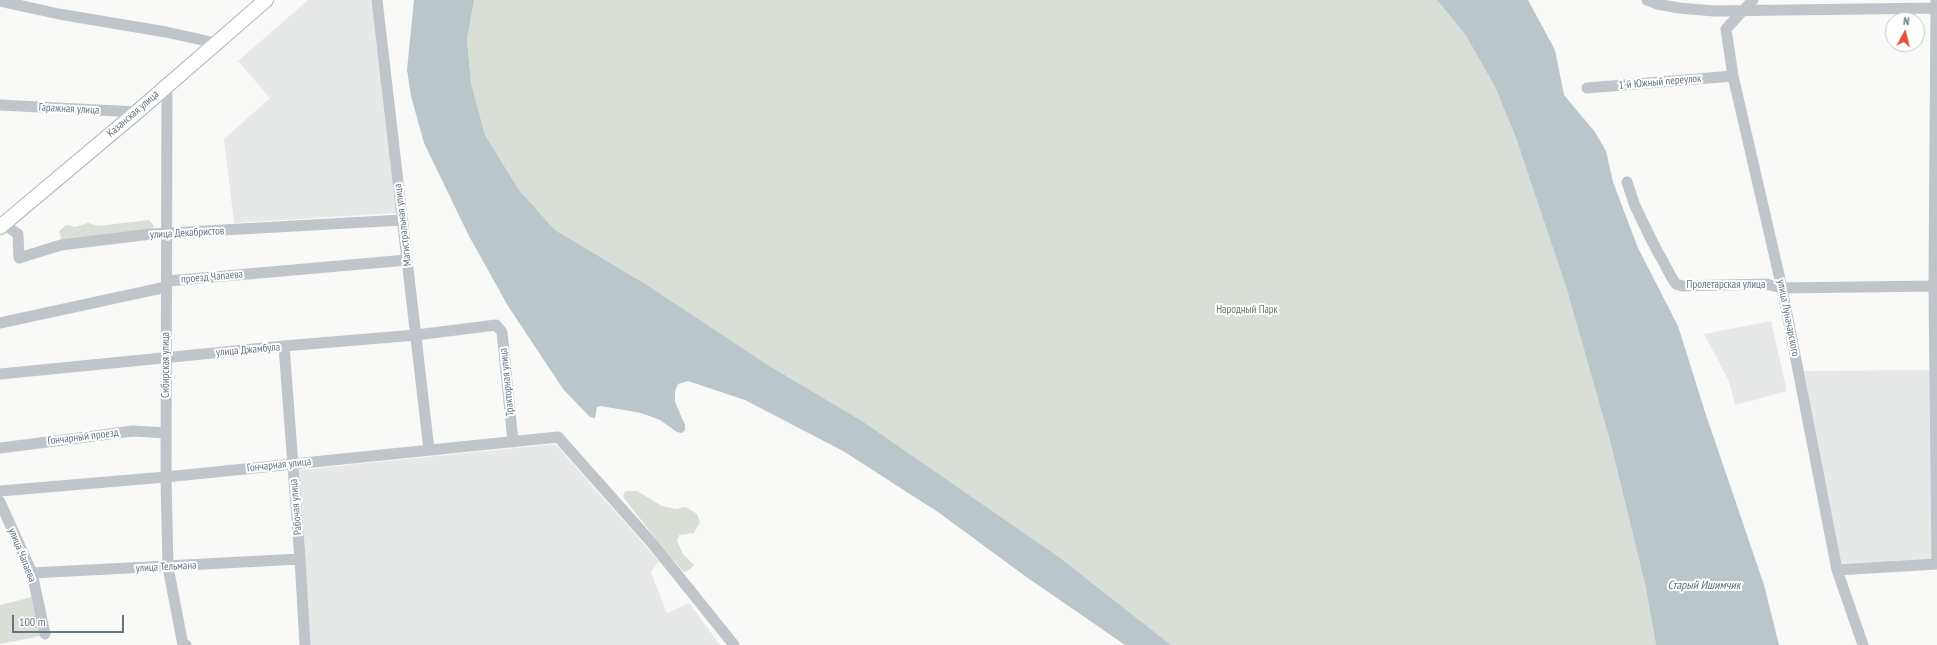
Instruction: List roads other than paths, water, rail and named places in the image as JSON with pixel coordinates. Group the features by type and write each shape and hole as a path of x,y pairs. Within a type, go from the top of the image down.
{"main road":[{"name":"Казанская улица","path":"1,224 137,112 167,84 216,44 266,0"}],"street":[{"name":"Магистральная улица","path":"377,0 428,450"},
{"path":"1647,0 1658,4 1679,8 1714,11 1936,6 1937,564 1837,570"},
{"name":"улица Луначарского","path":"1753,0 1742,10 1726,29 1733,76 1782,288 1837,570 1863,645"},
{"path":"0,1 59,14 166,32 216,44"},
{"name":"1-й Южный переулок","path":"1587,88 1733,76"},
{"name":"Сибирская улица","path":"167,84 166,477 168,567 183,645"},
{"name":"Гаражная улица","path":"0,106 137,112"},
{"name":"Пролетарская улица","path":"1627,182 1635,206 1676,284 1689,287 1766,284 1782,288 1936,286"},
{"name":"улица Декабристов","path":"1,224 18,234 19,258 61,245 151,234 402,220"},
{"name":"проезд Чапаева","path":"0,323 166,287 168,280 407,260"},
{"name":"улица Джамбула","path":"0,374 166,357 416,335 496,325"},
{"name":"Тракторная улица","path":"496,325 502,332 513,442"},
{"name":"Рабочая улица","path":"284,346 305,645"},
{"name":"Гончарный проезд","path":"0,448 133,431 166,433"},
{"name":"Гончарная улица","path":"0,491 166,477 558,437 652,543 734,645"},
{"name":"улица Чапаева","path":"0,502 32,573 45,634"},
{"name":"улица Тельмана","path":"32,573 300,560"}],"water":[{"path":"414,0 474,0 467,39 471,83 485,135 519,190 555,230 647,285 768,365 862,421 1059,557 1171,645 1125,645 1025,576 938,512 843,451 745,400 688,381 678,384 675,391 675,402 685,425 685,430 682,433 677,432 660,420 641,413 601,406 597,407 595,418 590,417 563,389 508,306 469,236 424,143 411,96 407,70"},
{"name":"Старый Ишимчик","path":"1437,0 1528,0 1555,50 1564,95 1595,132 1606,151 1613,182 1638,248 1678,326 1705,412 1764,585 1779,645 1656,645 1645,584 1610,441 1567,290 1516,138 1495,87 1465,34"}],"park label":[{"name":"Народный Парк","path":"1247,310"}]}
